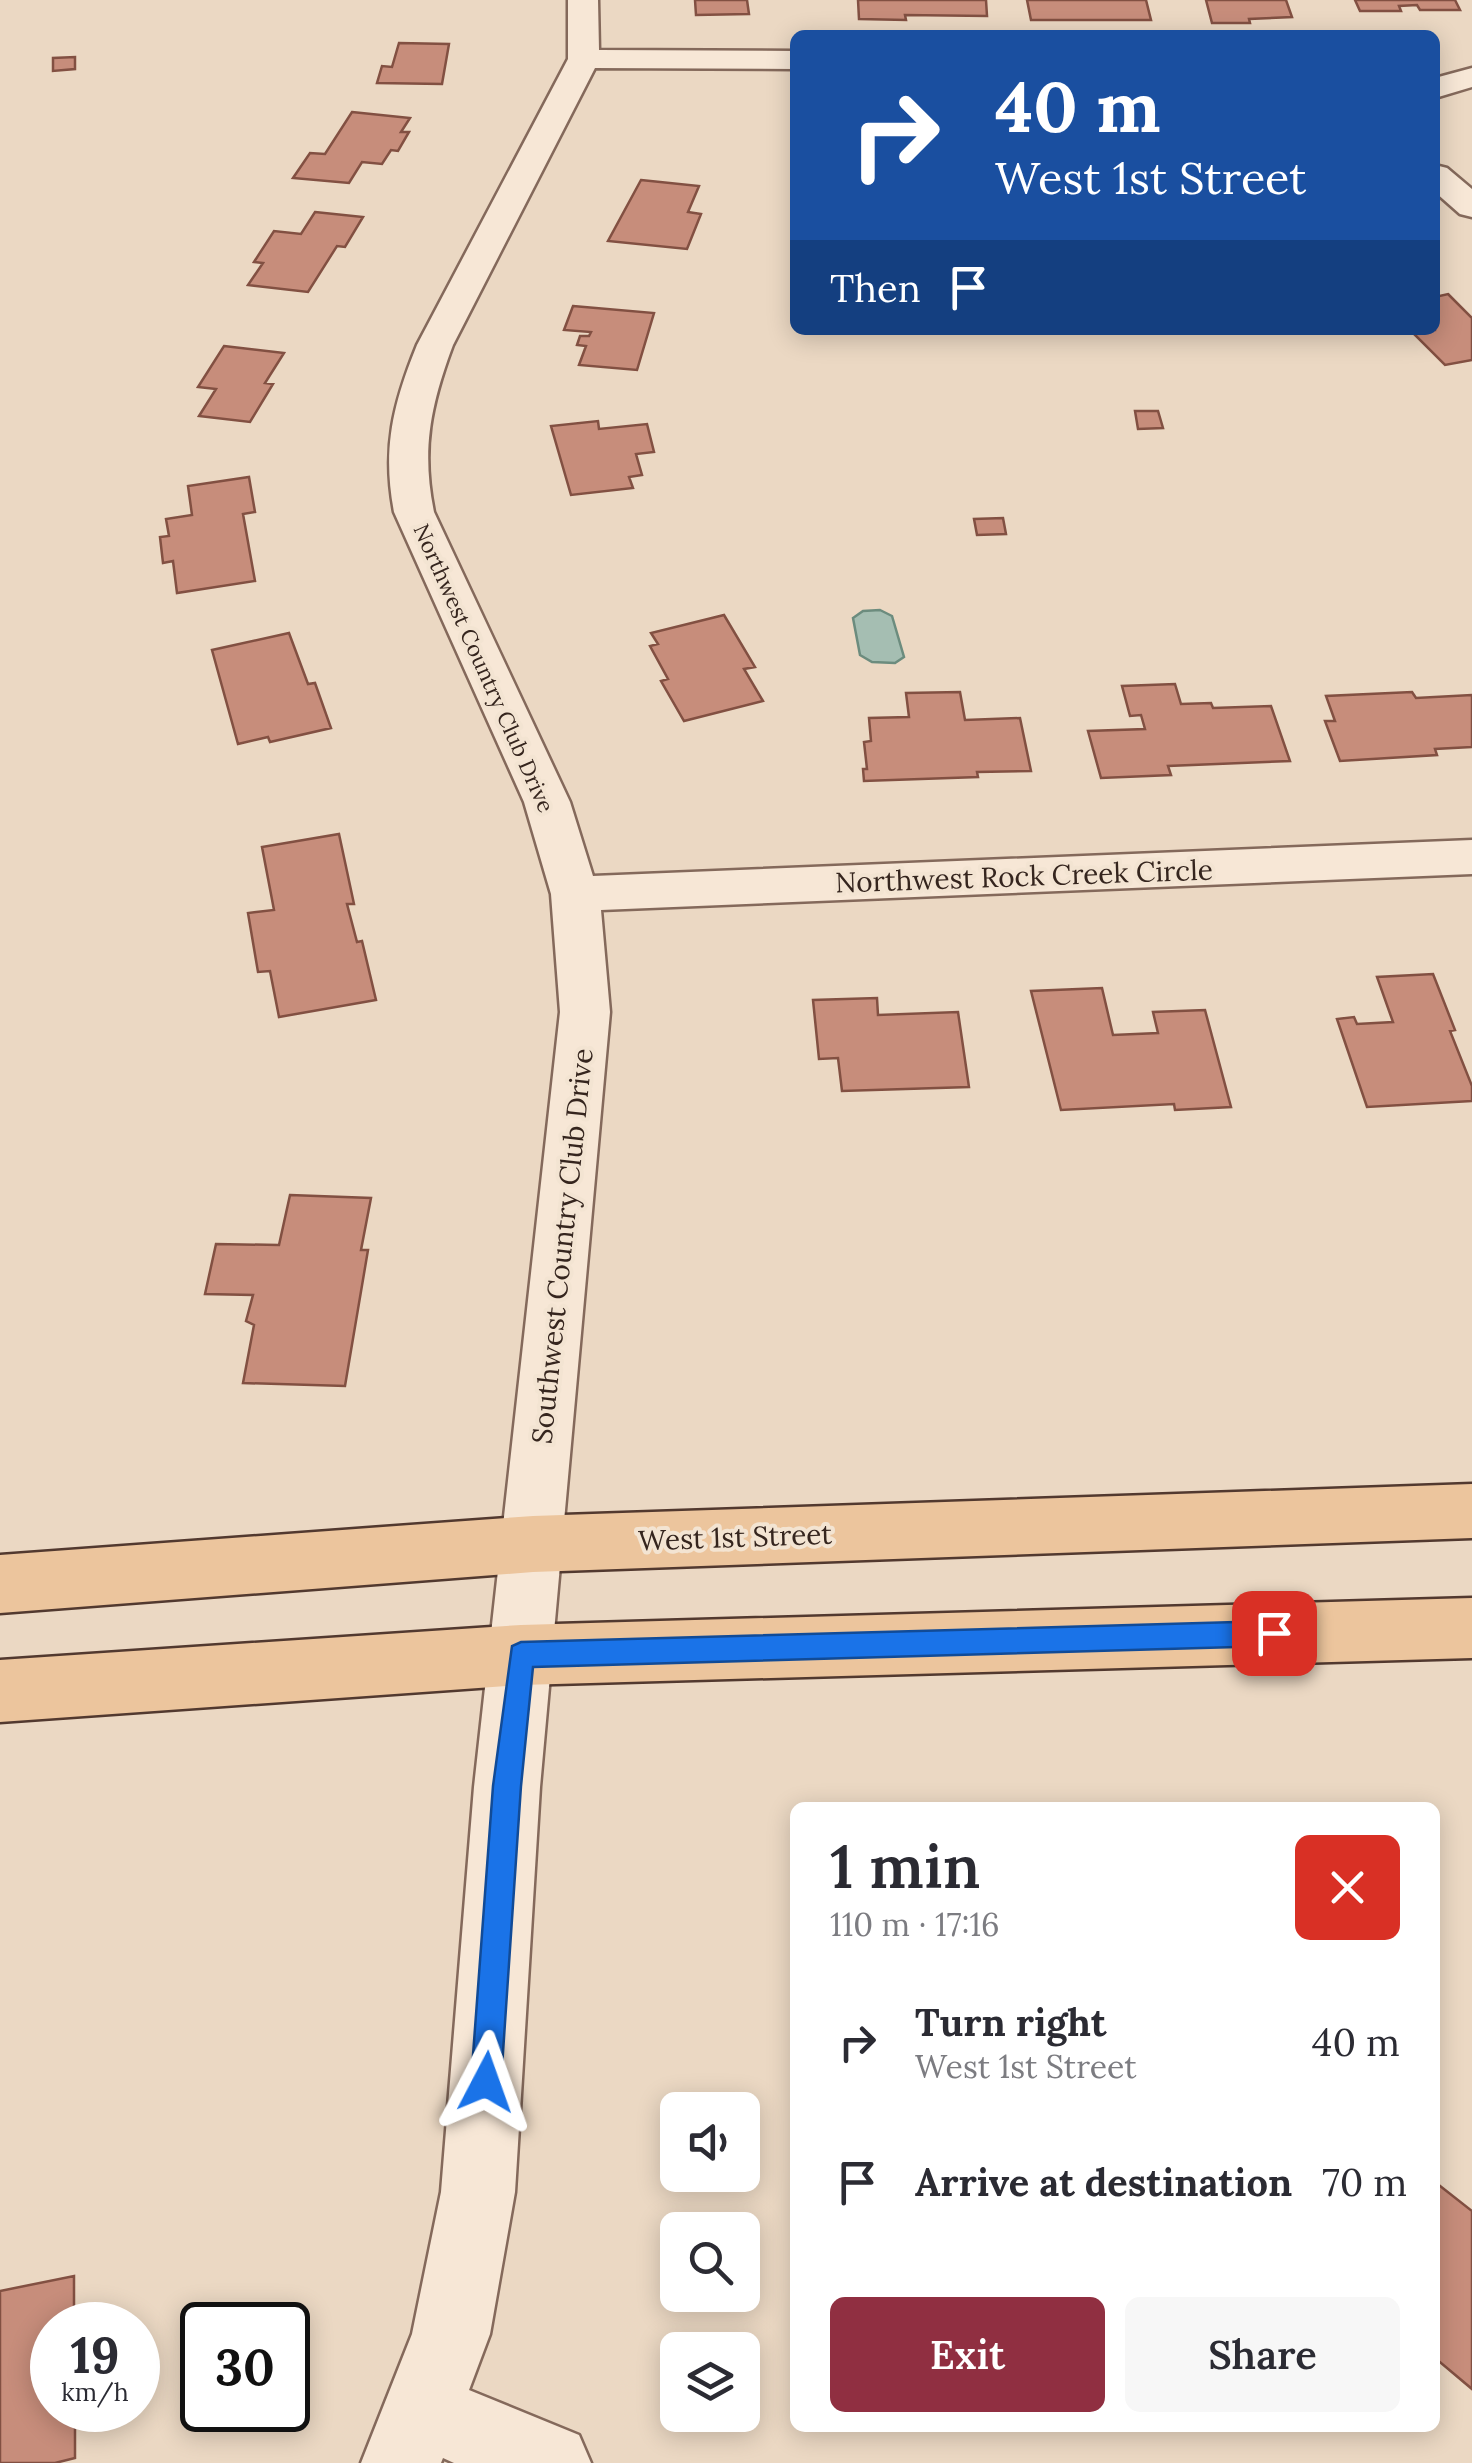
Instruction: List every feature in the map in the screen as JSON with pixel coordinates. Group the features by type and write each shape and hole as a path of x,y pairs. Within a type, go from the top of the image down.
{"main road":[{"name":"West 1st Street","path":"0,1691 527,1599 1472,1511"},
{"name":"West 1st Street","path":"0,1584 1472,1628"}],"street":[{"name":"Northwest Country Club Drive","path":"575,894 547,802 414,512 406,472 410,424 435,345 584,58 583,0"},
{"path":"584,58 790,60"},
{"path":"1440,87 1472,77"},
{"path":"1440,179 1472,207"},
{"name":"Northwest Rock Creek Circle","path":"575,894 1472,858"},
{"name":"Southwest Country Club Drive","path":"411,2437 451,2334 478,2192 507,1786 585,1012 575,894"},
{"path":"411,2437 551,2463"}],"shaded area":[{"path":"880,610 892,616 904,657 895,663 872,662 860,655 853,618 863,611"}],"building":[{"path":"695,0 747,0 749,14 696,15"},
{"path":"858,0 986,0 987,16 859,19"},
{"path":"1027,0 1146,0 1151,20 1031,20"},
{"path":"1206,0 1286,0 1292,17 1212,23"},
{"path":"1355,0 1455,0 1460,10 1420,10 1417,5 1399,6 1401,11 1360,11"},
{"path":"399,43 449,44 442,84 377,83 382,66 392,67"},
{"path":"75,57 75,69 53,71 53,58"},
{"path":"352,112 410,118 401,132 409,132 398,151 391,150 382,164 362,162 349,183 293,178 310,153 325,154"},
{"path":"641,180 699,186 688,212 701,214 687,249 608,241"},
{"path":"315,212 363,217 345,247 337,246 308,292 248,285 263,263 254,262 274,231 301,234"},
{"path":"1448,294 1472,318 1472,360 1445,365 1415,335 1440,335 1440,296"},
{"path":"573,306 654,313 637,370 579,365 586,346 577,345 580,336 589,336 591,332 564,330"},
{"path":"224,346 284,353 265,383 273,384 250,422 199,416 216,389 198,387"},
{"path":"1135,411 1158,411 1163,428 1138,429"},
{"path":"598,421 599,429 647,424 654,452 636,454 642,475 629,477 633,488 571,495 551,426"},
{"path":"249,477 255,512 243,514 255,581 177,593 173,561 163,563 160,537 169,536 166,519 192,515 188,486"},
{"path":"1003,518 1006,534 977,535 974,519"},
{"path":"724,615 755,667 744,669 763,701 684,721 661,681 668,679 650,646 658,644 651,633"},
{"path":"289,633 308,684 315,683 331,728 270,742 268,737 238,744 212,650"},
{"path":"1175,684 1181,704 1211,703 1213,708 1271,706 1290,761 1168,766 1171,775 1101,778 1088,731 1145,729 1141,715 1130,716 1122,686"},
{"path":"960,692 965,720 1020,718 1031,771 864,781 864,742 871,741 869,718 909,717 906,693"},
{"path":"1412,692 1416,698 1472,695 1472,747 1435,749 1437,755 1340,761 1325,721 1335,721 1326,696"},
{"path":"339,834 354,904 347,904 357,942 362,941 376,1000 279,1017 270,971 258,972 248,913 274,910 262,847"},
{"path":"1433,974 1455,1030 1450,1031 1472,1086 1472,1101 1367,1107 1337,1019 1354,1017 1357,1024 1393,1022 1377,977"},
{"path":"1102,988 1113,1035 1158,1033 1153,1012 1205,1010 1231,1107 1175,1110 1174,1104 1061,1110 1031,991"},
{"path":"877,998 878,1015 958,1012 969,1087 842,1091 838,1058 819,1059 813,1000"},
{"path":"290,1195 371,1198 361,1250 368,1250 345,1386 243,1383 254,1325 246,1321 253,1295 205,1294 216,1244 279,1245"},
{"path":"1440,2186 1472,2211 1472,2389 1440,2362"},
{"path":"74,2276 74,2302 30,2302 30,2432 75,2432 75,2458 55,2463 0,2463 0,2291"}],"route":[{"path":"486,2082 507,1786 521,1655 1274,1633"}]}
